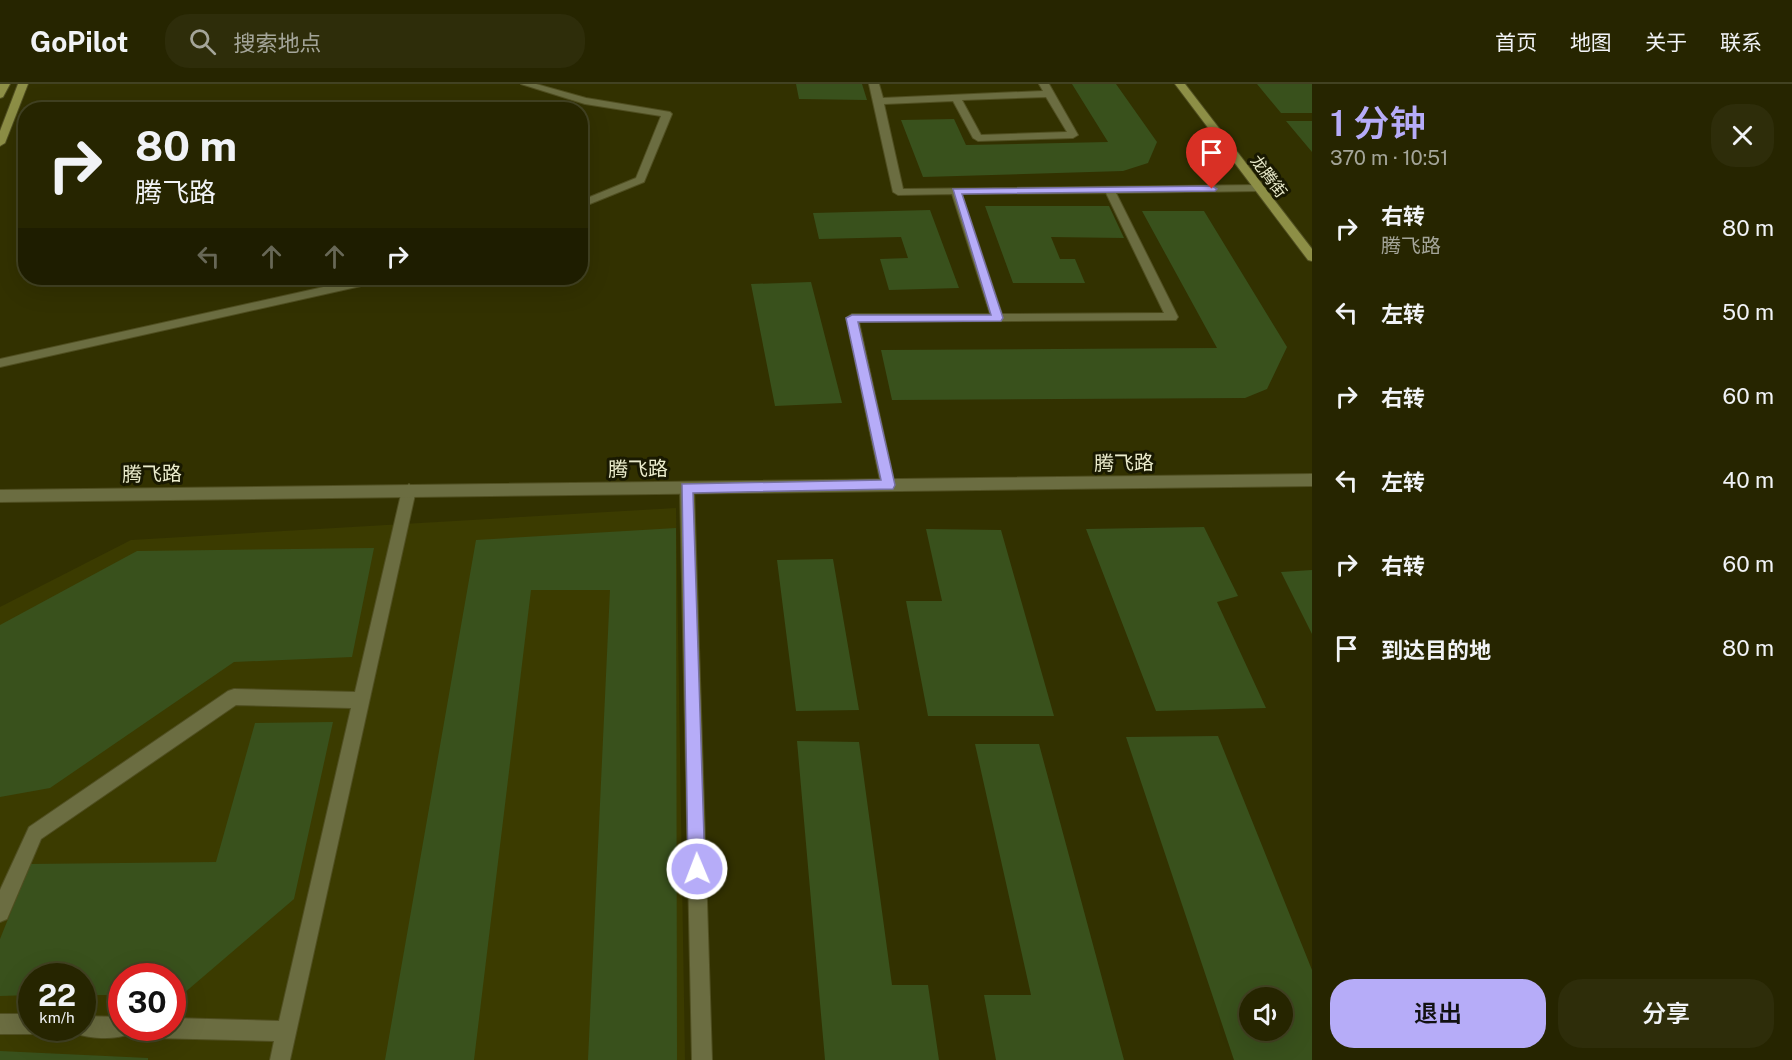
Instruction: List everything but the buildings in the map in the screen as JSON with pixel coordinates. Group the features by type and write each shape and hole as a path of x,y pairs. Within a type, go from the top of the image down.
{"main road":[{"path":"0,95 5,84"},
{"path":"0,143 23,84"},
{"name":"龙腾街","path":"1180,84 1312,257"}],"street":[{"path":"526,84 585,101 667,114 640,180 588,202"},
{"path":"874,84 898,192 1259,188"},
{"path":"956,98 978,138 1072,135 1044,84"},
{"path":"879,101 1049,94"},
{"path":"888,485 852,318 1172,317 1110,190"},
{"path":"956,191 997,318"},
{"path":"0,363 348,285"},
{"name":"腾飞路","path":"0,496 1312,480"},
{"path":"687,488 702,1060"},
{"path":"280,1060 409,490"},
{"path":"0,912 35,833 234,698 361,700"},
{"path":"0,1024 18,1024"},
{"path":"186,1029 287,1031"}],"shaded area":[{"path":"676,508 685,1060 0,1060 0,607 131,540"}],"route":[{"path":"697,869 687,488 888,485 852,318 997,318 956,191 1212,189"}]}
